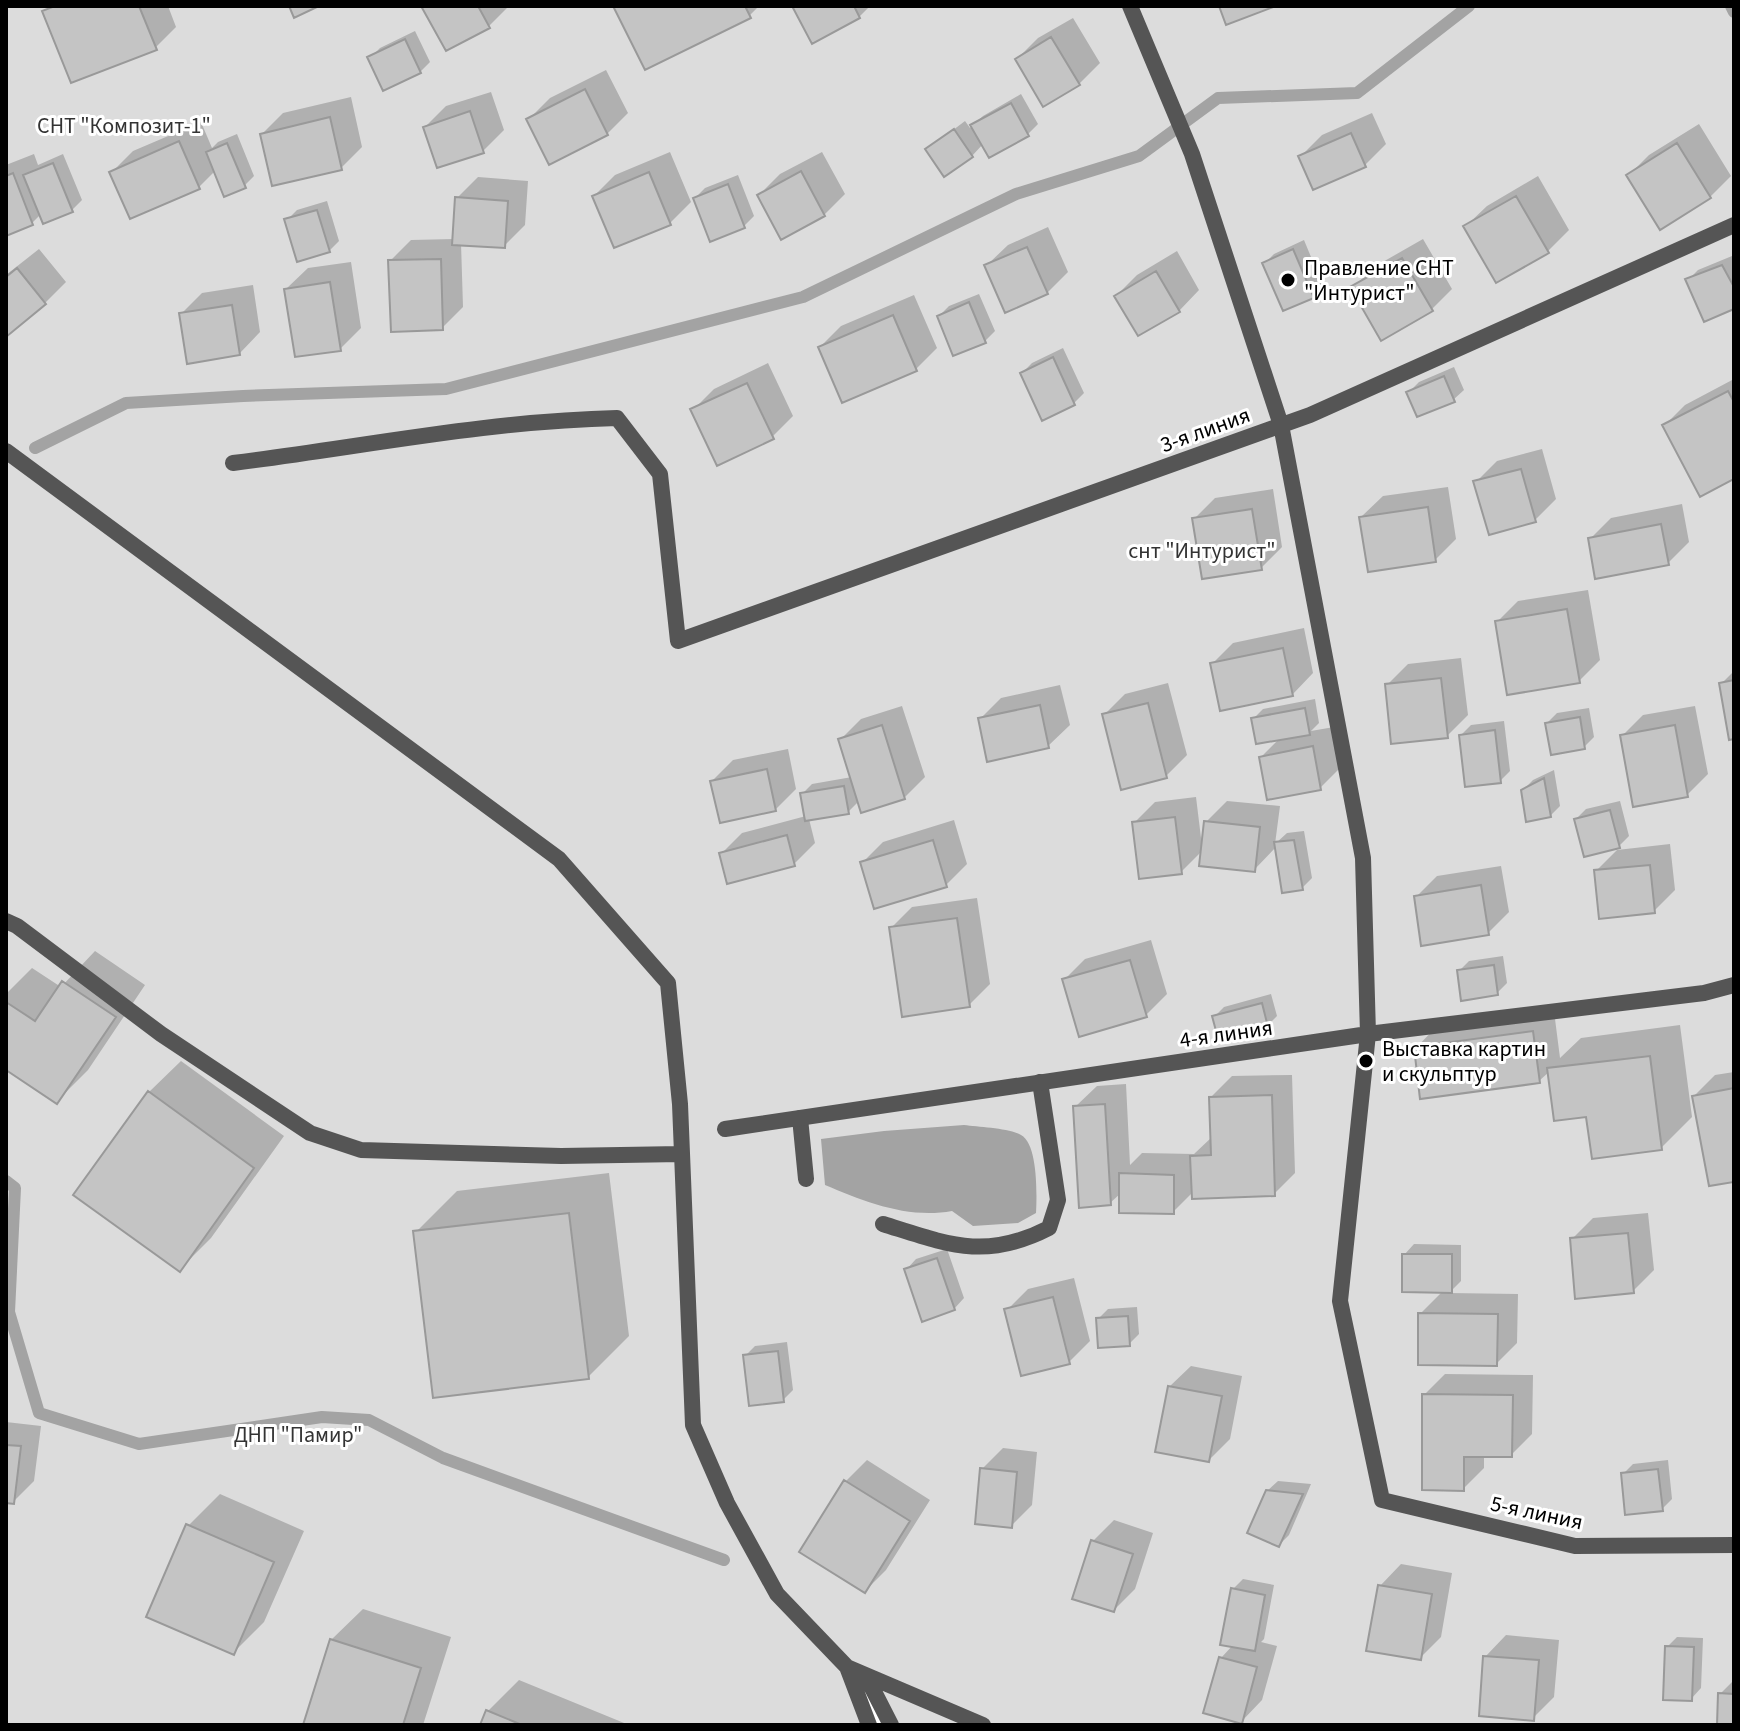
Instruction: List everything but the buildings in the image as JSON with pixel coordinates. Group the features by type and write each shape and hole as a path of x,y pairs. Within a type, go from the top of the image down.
{"street":[{"path":"1130,6 1192,154 1281,425 1363,858 1368,1034"},
{"name":"3-я линия","path":"233,463 363,446 450,430 559,419 617,418 660,474 678,641 1281,425 1734,225"},
{"path":"6,451 559,859 668,983 680,1104 693,1425 727,1503 777,1594 847,1667 983,1725"},
{"path":"6,921 17,926 161,1034 310,1133 361,1150 561,1156 681,1154"},
{"name":"4-я линия","path":"725,1129 1368,1034 1704,993 1734,985"},
{"name":"5-я линия","path":"1368,1034 1340,1301 1382,1500 1575,1546 1734,1545"},
{"path":"883,1224 951,1245 997,1248 1026,1240 1049,1228 1058,1200 1040,1082"},
{"path":"800,1118 806,1179"},
{"path":"847,1667 869,1725"},
{"path":"866,1676 891,1725"}],"green space":[{"name":"снт \"Интурист\"","path":"6,6 1734,6 1734,1725 894,1725 853,1670 871,1725 6,1725"}],"shaded area":[{"path":"964,1125 1009,1131 1027,1140 1035,1171 1036,1213 1018,1223 973,1226 952,1211 903,1211 871,1203 825,1185 821,1139"}],"waterway":[{"path":"35,448 126,403 446,389 803,297 1016,194 1139,156 1218,98 1357,93 1469,6"},
{"path":"1731,6 1734,12"},
{"path":"6,1181 15,1188 9,1312 39,1413 139,1444 322,1417 369,1420 443,1458 724,1560"}],"place":[{"name":"Правление СНТ \"Интурист\"","path":"1288,280"},
{"name":"Выставка картин и скульптур","path":"1366,1061"}],"park label":[{"name":"СНТ \"Композит-1\"","path":"124,125"},
{"name":"ДНП \"Памир\"","path":"298,1434"}]}
